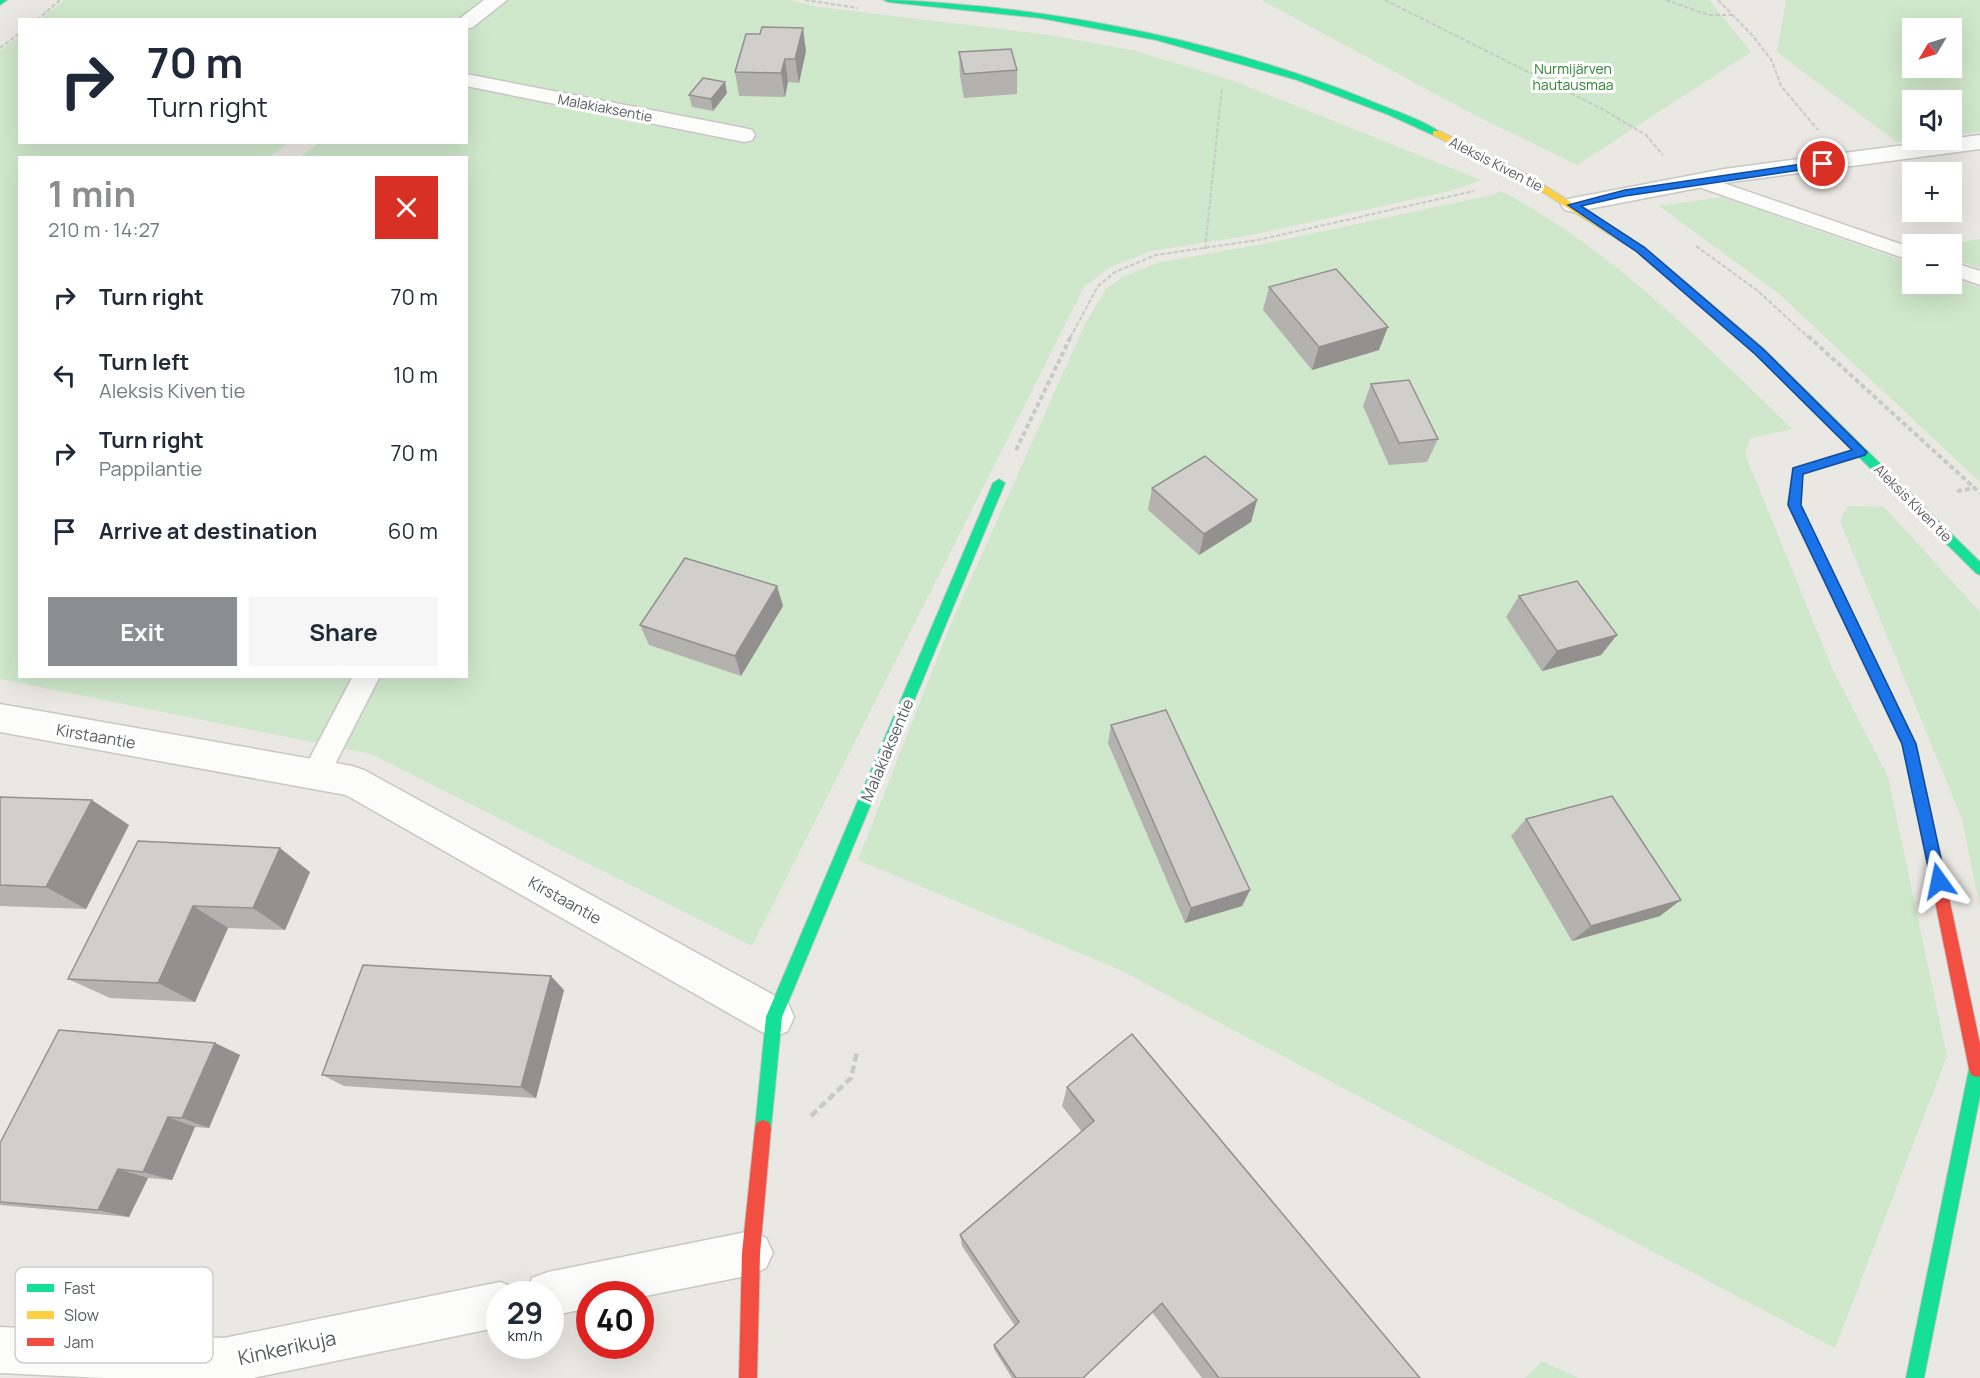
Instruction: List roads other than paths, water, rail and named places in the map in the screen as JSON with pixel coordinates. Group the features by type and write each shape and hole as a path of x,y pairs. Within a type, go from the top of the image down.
{"street":[{"path":"468,22 497,0"},
{"name":"Aleksis Kiven tie","path":"888,0 1060,19 1152,37 1252,64 1340,93 1432,131 1520,174 1573,205 1640,249 1700,300 1759,351 1980,570"},
{"name":"Malakiaksentie","path":"468,80 744,135"},
{"path":"1573,205 1625,193 1694,182 1980,142"},
{"path":"1861,452 1797,471 1794,505 1909,744 1978,1065 1915,1378"},
{"name":"Malakiaksentie","path":"774,1017 999,483"},
{"name":"Kirstaantie","path":"0,718 352,781 774,1017"},
{"path":"748,1378 751,1253 774,1017"},
{"path":"564,1291 751,1253"},
{"name":"Kinkerikuja","path":"213,1360 224,1360 486,1307"},
{"name":"Kinkerikuja","path":"0,1350 15,1351"}],"lane":[{"path":"1694,182 1902,252"},
{"path":"1962,272 1980,278"},
{"path":"315,775 366,678"}],"park label":[{"name":"Nurmijärven hautausmaa","path":"1573,78"}]}
